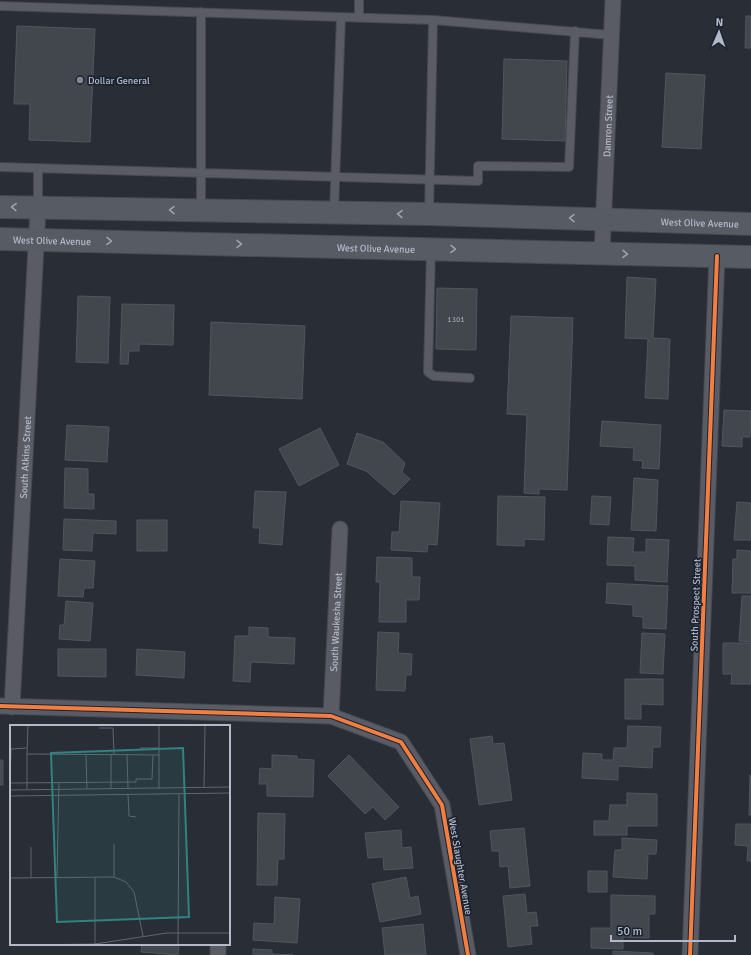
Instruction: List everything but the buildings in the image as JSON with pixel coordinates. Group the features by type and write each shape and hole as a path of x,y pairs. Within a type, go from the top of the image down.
{"main road":[{"name":"West Olive Avenue","path":"0,207 429,214 751,224"},
{"name":"West Olive Avenue","path":"0,239 751,257"}],"street":[{"name":"Damron Street","path":"602,253 612,0"},
{"name":"South Atkins Street","path":"6,707 38,208"},
{"name":"South Prospect Street","path":"690,955 717,256"},
{"name":"South Waukesha Street","path":"331,716 340,529"},
{"name":"West Slaughter Avenue","path":"6,707 224,720 331,716 401,742 442,805 468,955"}],"lane":[{"path":"359,0 359,18"},
{"path":"0,6 433,20 611,35"},
{"path":"201,12 201,211"},
{"path":"334,213 341,17"},
{"path":"429,214 433,20"},
{"path":"0,168 478,181 478,166 569,167 575,31"},
{"path":"38,168 38,208"},
{"path":"431,249 428,372 434,376 470,378"}],"cycle path":[{"path":"690,955 717,256"},
{"path":"0,706 331,716 401,742 442,805 468,955"}],"place":[{"name":"Dollar General","path":"80,80"}]}
